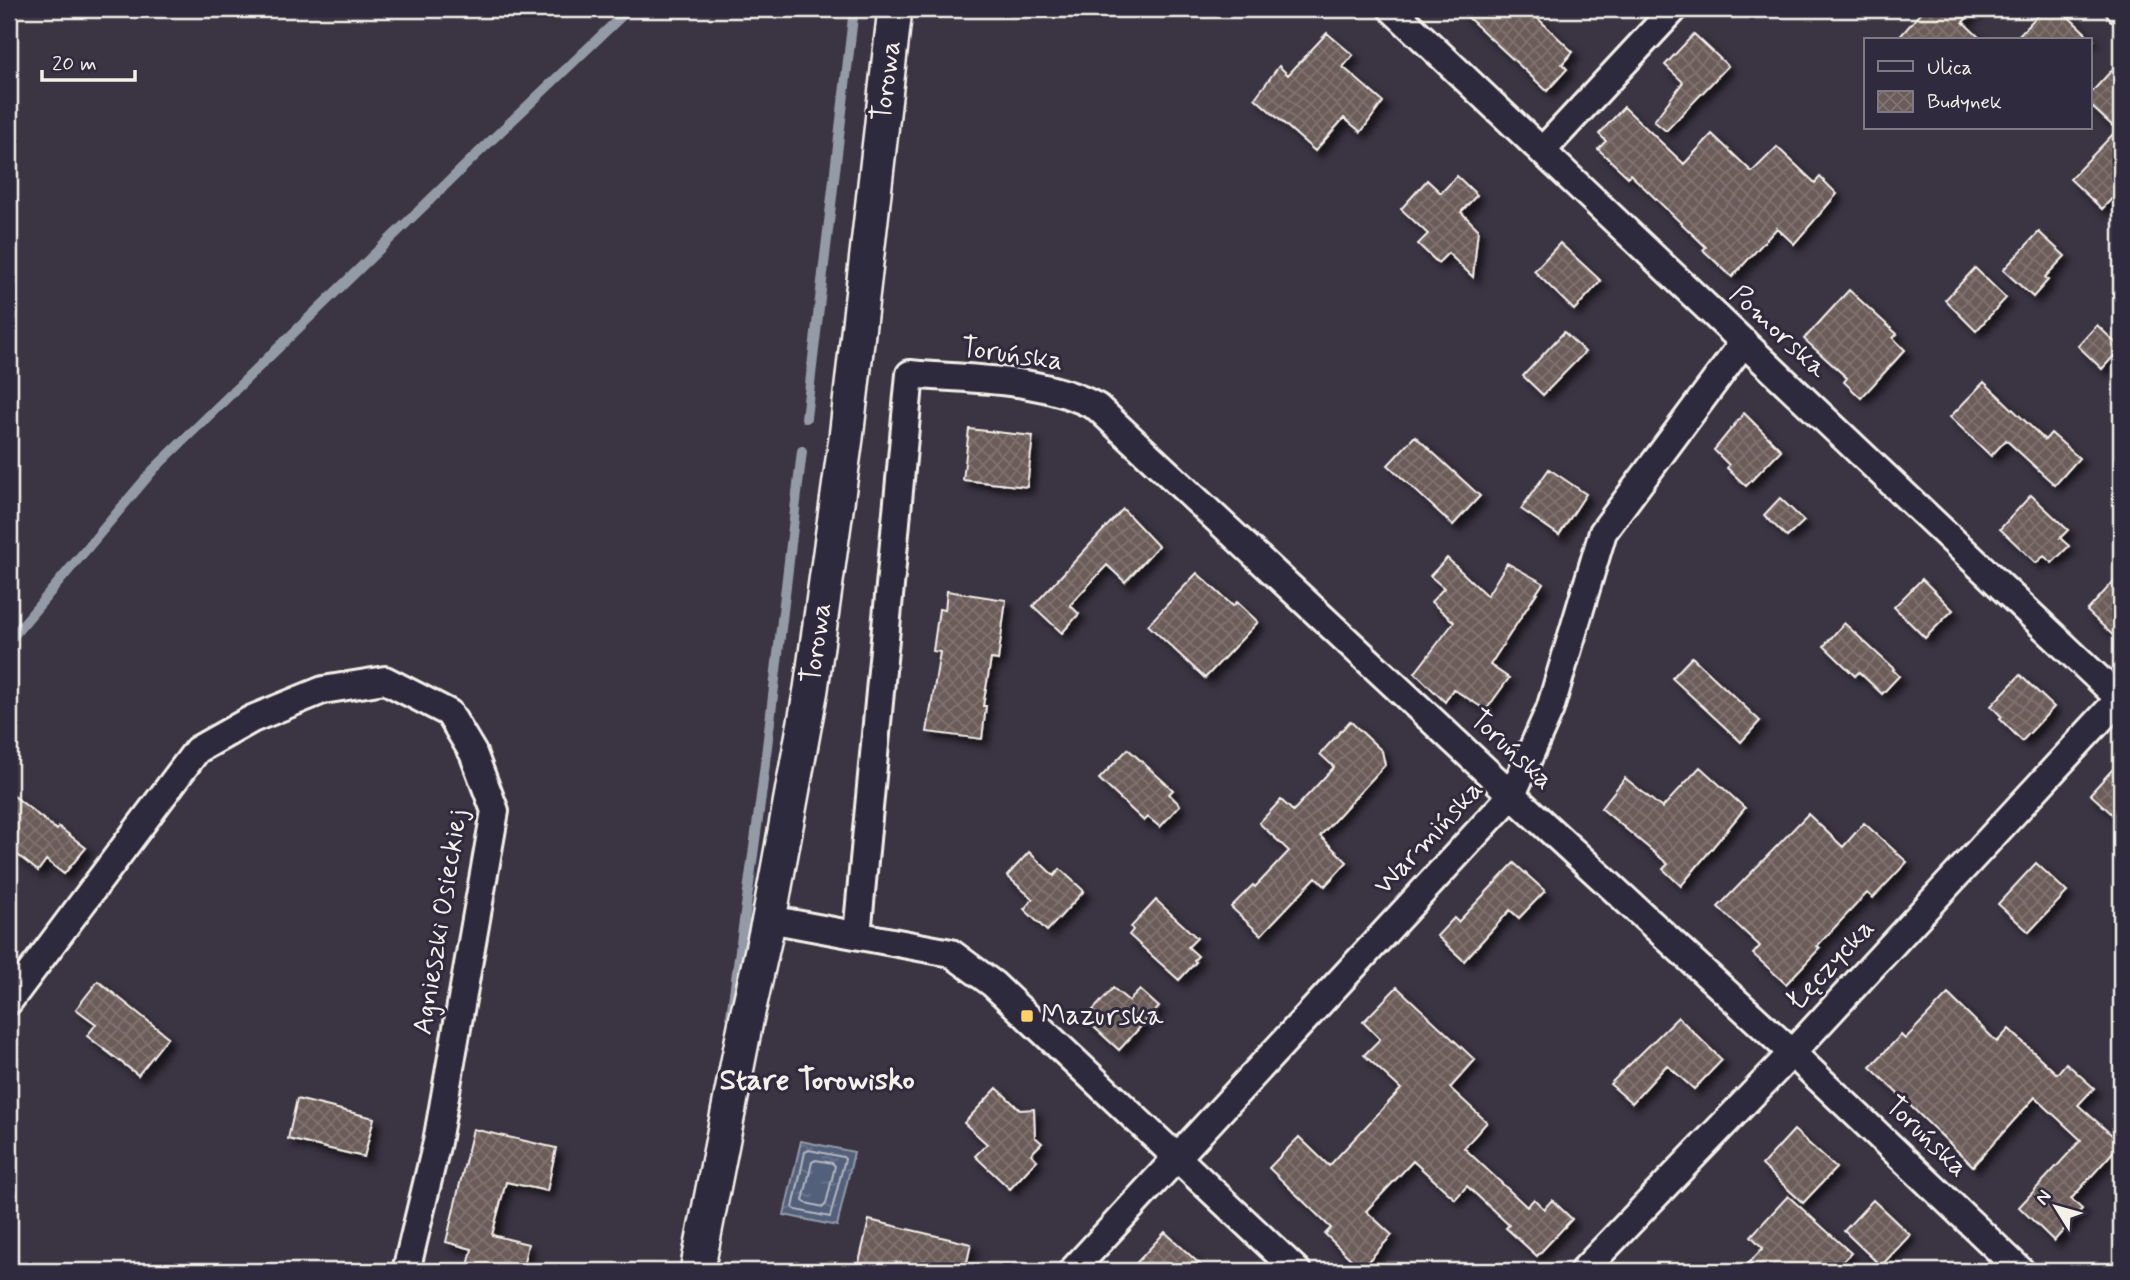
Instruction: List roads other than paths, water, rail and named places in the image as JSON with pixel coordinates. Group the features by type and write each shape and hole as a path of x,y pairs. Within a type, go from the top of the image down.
{"street":[{"name":"Torowa","path":"697,1271 769,919 811,689 846,438 895,9"},
{"name":"Pomorska","path":"1392,9 2121,699"},
{"path":"1542,151 1674,9"},
{"name":"Warmińska","path":"1072,1271 1512,795 1549,709 1603,532 1744,342"},
{"name":"Toruńska","path":"857,935 909,374 1022,383 1075,396 1097,407 1792,1053 2021,1271"},
{"name":"Agnieszki Osieckiej","path":"9,1001 197,750 252,719 323,690 384,680 449,713 473,753 495,811 437,1142 406,1271"},
{"name":"Łęczycka","path":"1583,1271 1792,1053 2121,699"},
{"path":"769,919 951,953 993,985 1297,1271"}],"water":[{"path":"801,1141 854,1152 837,1226 784,1215"}],"waterway":[{"path":"9,641 154,469 629,9"},
{"path":"806,418 854,9"},
{"path":"731,1016 762,789 802,451"}],"place":[{"name":"Mazurska","path":"1027,1016"}],"district":[{"name":"Stare Torowisko","path":"817,1080"}]}
